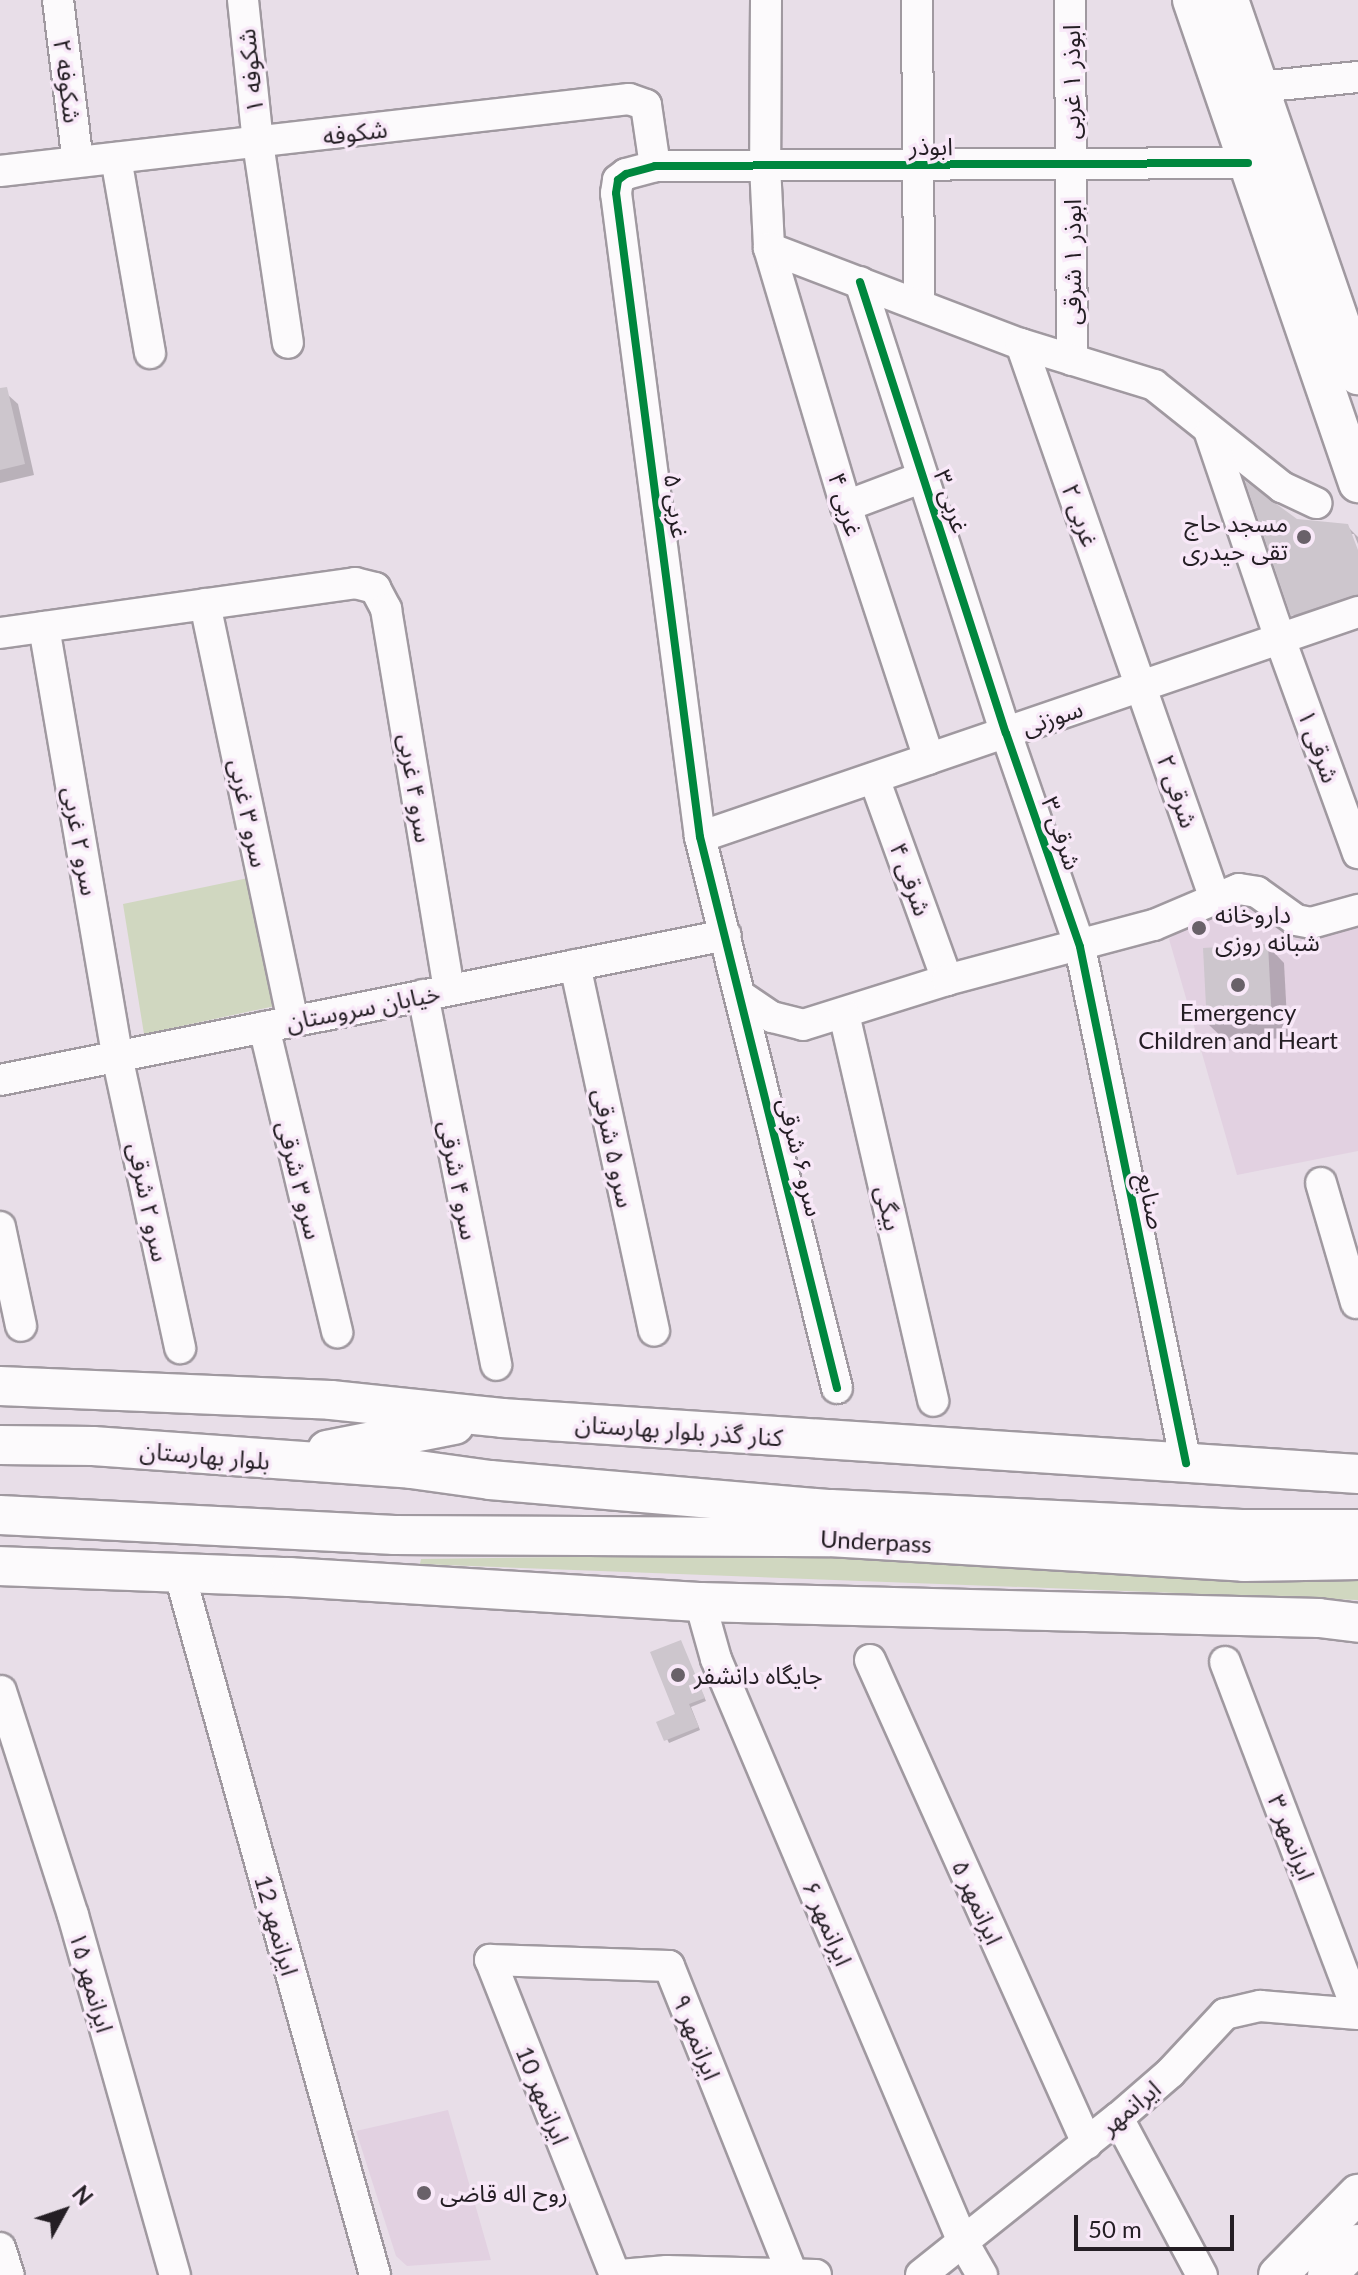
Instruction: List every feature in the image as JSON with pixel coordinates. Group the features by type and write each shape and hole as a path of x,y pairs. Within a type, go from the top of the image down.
{"main road":[{"path":"1192,0 1248,163 1340,358"},
{"path":"1229,0 1259,87 1340,358 1358,483"},
{"name":"کنار گذر بلوار بهارستان","path":"0,1386 331,1400 493,1418 1358,1474"},
{"path":"269,1461 493,1418"},
{"name":"بلوار بهارستان","path":"0,1445 93,1446 411,1469"},
{"name":"Underpass","path":"411,1469 490,1480 831,1509 1242,1529 1358,1529"},
{"path":"0,1515 292,1528 470,1588"},
{"path":"180,1575 181,1523"},
{"name":"Underpass","path":"292,1528 394,1535 829,1537 1244,1562 1358,1560"},
{"path":"0,1566 700,1602 1319,1618 1358,1623"},
{"path":"1278,2275 1358,2194"},
{"path":"1327,2275 1358,2244"}],"street":[{"name":"شکوفه ۲","path":"58,0 78,162"},
{"name":"شکوفه ۱","path":"243,0 258,143 288,343"},
{"name":"غربی ۴","path":"766,0 765,165 769,248 846,506 929,759"},
{"path":"917,0 919,305"},
{"name":"ابوذر ۱ غربی","path":"1070,0 1071,164"},
{"path":"1259,87 1358,77"},
{"name":"شکوفه","path":"0,171 629,99 646,105 655,166"},
{"path":"116,158 150,353"},
{"name":"ابوذر","path":"618,180 626,174 655,166 1248,163"},
{"name":"ابوذر ۱ شرقی","path":"1071,164 1072,360"},
{"name":"غربی ۵","path":"618,180 616,193 700,837 726,935"},
{"path":"769,248 1021,344 1154,385 1210,433 1282,487 1317,503"},
{"name":"غربی ۳","path":"860,282 1006,733"},
{"name":"غربی ۲","path":"1021,344 1141,687"},
{"name":"شرقی ۱","path":"1210,433 1280,639 1358,853"},
{"path":"846,506 923,477"},
{"name":"سرو ۴ غربی","path":"205,604 355,583 375,588 386,609 436,993"},
{"path":"0,633 205,604"},
{"name":"سرو ۳ غربی","path":"205,604 293,1021"},
{"name":"سوزنی","path":"700,837 1358,612"},
{"name":"سرو ۲ غربی","path":"44,627 117,1056"},
{"name":"شرقی ۲","path":"1141,687 1214,896"},
{"name":"شرقی ۳","path":"1006,733 1080,947"},
{"name":"شرقی ۴","path":"874,778 947,980"},
{"path":"742,997 772,1017 803,1025 947,980 1154,925 1214,896 1249,889 1296,920 1311,923 1358,910"},
{"name":"خیابان سروستان","path":"0,1080 726,935"},
{"name":"سرو ۶ شرقی","path":"726,935 837,1388"},
{"name":"صنایع","path":"1080,947 1186,1463"},
{"name":"سرو ۵ شرقی","path":"575,965 654,1331"},
{"name":"سرو ۴ شرقی","path":"436,993 496,1365"},
{"name":"بیگی","path":"844,1014 933,1401"},
{"name":"سرو ۳ شرقی","path":"264,1027 337,1332"},
{"name":"سرو ۲ شرقی","path":"117,1056 180,1348"},
{"path":"1321,1183 1350,1243 1356,1303"},
{"path":"0,1227 21,1326"},
{"name":"ایرانمهر 12","path":"180,1575 375,2275"},
{"name":"ایرانمهر ۶","path":"700,1602 716,1659 963,2242 982,2275"},
{"name":"ایرانمهر ۵","path":"870,1660 1087,2143"},
{"name":"ایرانمهر ۳","path":"1225,1662 1358,2013"},
{"name":"ایرانمهر ۱۵","path":"1,1691 73,1915 175,2275"},
{"name":"ایرانمهر ۹","path":"490,1960 669,1966 792,2274"},
{"name":"ایرانمهر 10","path":"490,1960 617,2275"},
{"name":"ایرانمهر","path":"921,2275 1118,2118 1170,2073 1225,2014 1260,2006 1358,2013"},
{"path":"1118,2118 1202,2275"},
{"path":"0,2248 9,2275"},
{"path":"617,2275 816,2275"}],"shaded area":[{"path":"1245,906 1295,930 1304,939 1358,927 1358,1151 1237,1175 1169,939 1209,912"},
{"name":"روح اله قاضی","path":"448,2110 491,2260 407,2266 396,2256 356,2131"}],"green space":[{"path":"253,877 280,1005 144,1034 123,904"},
{"path":"722,1555 845,1557 1358,1579 1358,1600 420,1564 421,1559"}],"building":[{"path":"7,387 25,464 0,470 0,388"},
{"name":"مسجد حاج تقی حیدری","path":"1245,481 1297,519 1348,524 1358,550 1358,594 1291,616"},
{"name":"Emergency Children and Heart","path":"1268,944 1272,1022 1207,1025 1203,948"},
{"name":"جایگاه دانشفر","path":"681,1640 705,1698 689,1704 699,1727 664,1741 656,1722 675,1714 650,1652"}],"cycle path":[{"path":"837,1388 700,837 616,193 618,180 626,174 655,166 1248,163"},
{"path":"860,282 1006,733 1080,947 1186,1463"}],"place":[{"name":"مسجد حاج تقی حیدری","path":"1304,537"},
{"name":"داروخانه شبانه روزی","path":"1199,928"},
{"name":"Emergency Children and Heart","path":"1238,985"},
{"name":"جایگاه دانشفر","path":"678,1675"},
{"name":"روح اله قاضی","path":"424,2193"}]}
